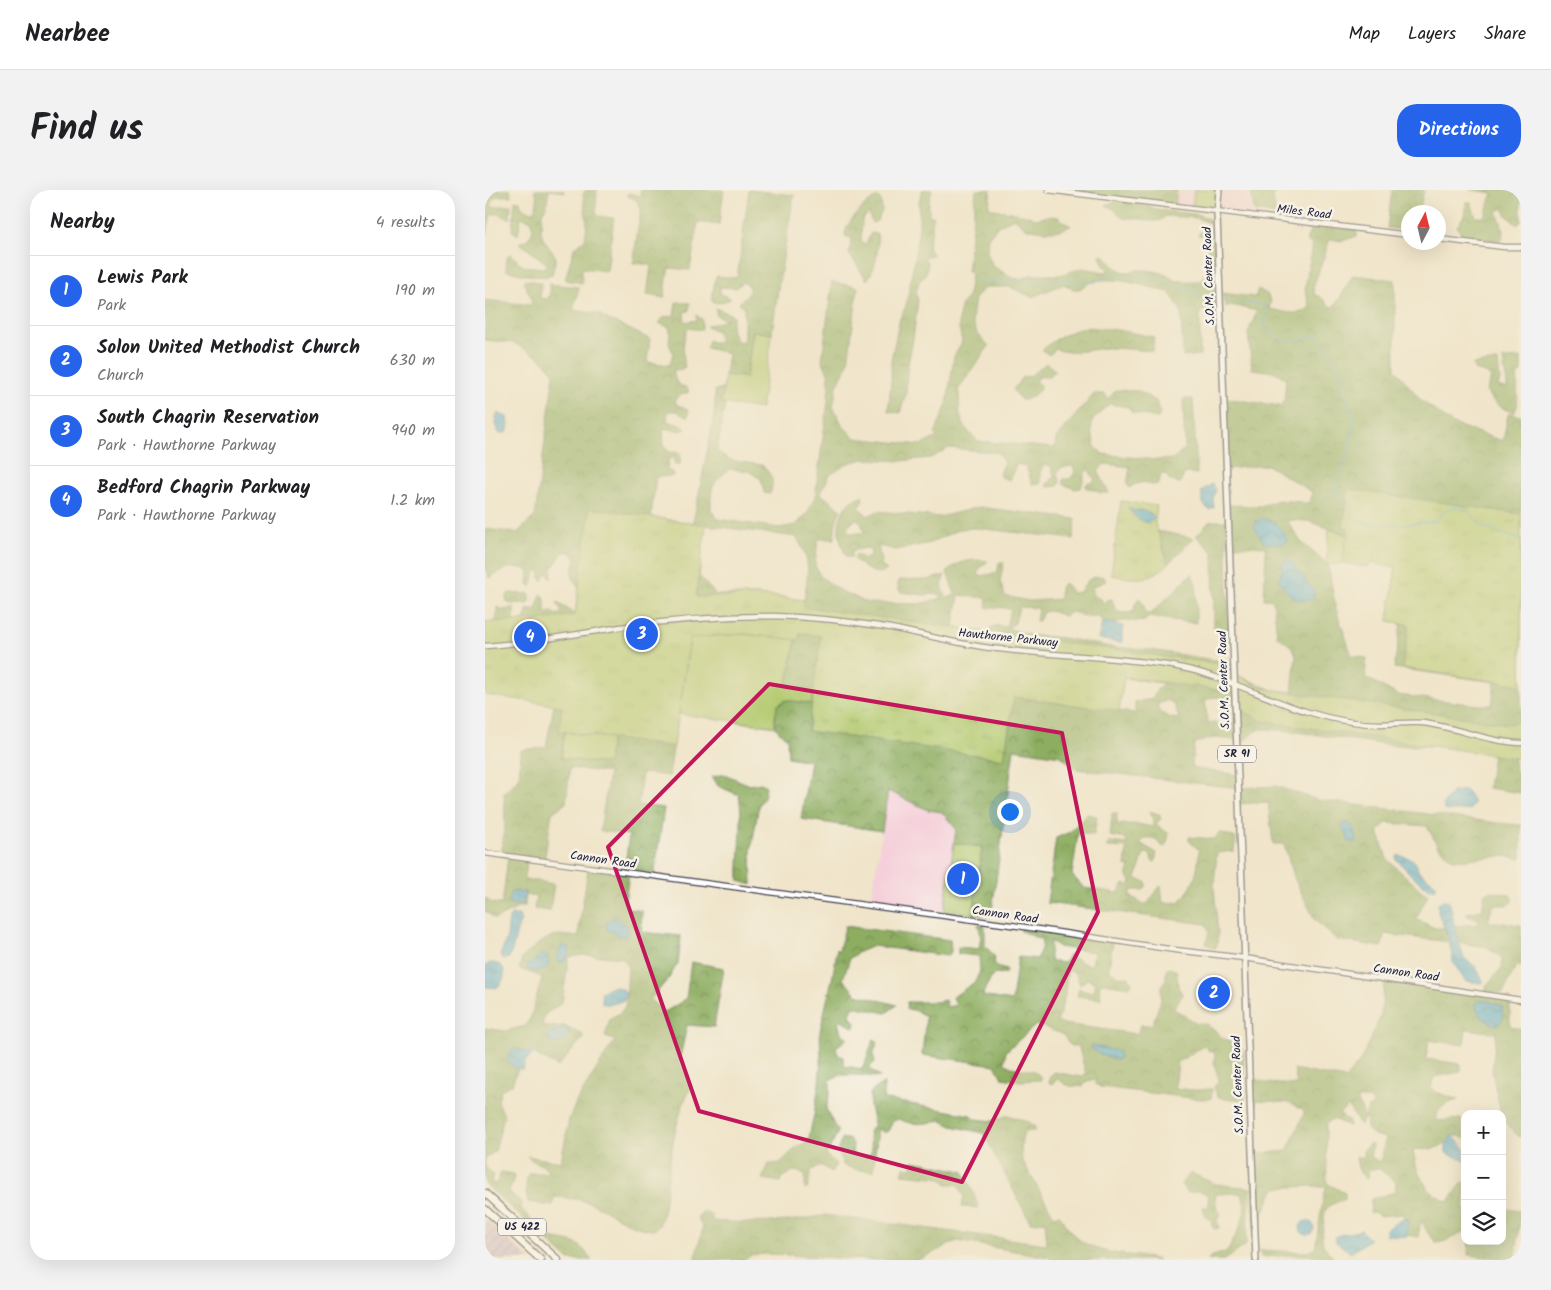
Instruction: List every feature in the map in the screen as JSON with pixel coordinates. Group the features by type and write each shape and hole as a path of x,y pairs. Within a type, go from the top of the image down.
{"highway":[{"name":"US 422","path":"485,1193 558,1260"},
{"name":"US 422","path":"485,1209 541,1260"}],"main road":[{"name":"Miles Road","path":"1049,190 1401,234"},
{"name":"S.O.M. Center Road","path":"1219,190 1217,211 1255,1260"},
{"path":"1446,240 1504,247 1521,247"},
{"name":"Hawthorne Parkway","path":"485,646 533,642 622,627 688,620 776,616 839,620 986,648 1123,659 1160,664 1203,672 1291,706 1331,718 1374,724 1424,723 1486,738 1521,743"},
{"name":"Cannon Road","path":"485,853 1018,926 1521,1000"}],"highlighted area":[{"path":"769,684 1062,733 1098,912 962,1182 699,1111 608,847"}],"shaded area":[{"path":"1177,190 1194,190 1192,208 1175,206"},
{"path":"1219,190 1251,190 1255,216 1217,211"},
{"path":"888,791 928,810 942,812 956,829 944,911 871,900"},
{"path":"485,1219 530,1260 485,1260"}],"green space":[{"path":"485,190 510,190 511,196 498,196 493,199 491,204 493,207 511,205 510,219 498,214 491,214 487,234 485,234"},
{"path":"534,190 549,190 546,207 542,213 541,231 544,240 556,257 552,275 548,276 530,276 506,270 507,258 510,253 523,266 544,268 547,264 520,243 531,235 533,229 532,221 521,217 518,235 512,231 515,200 520,201 525,209 534,212 537,195"},
{"path":"586,190 597,190 596,212 598,216 614,218 607,271 582,268 582,283 565,280 574,248 585,239 587,224 583,194"},
{"path":"640,190 724,190 719,225 698,222 690,270 669,268 664,298 647,295 651,265 633,263 641,208 636,200 626,195 629,193 641,196"},
{"path":"749,190 794,195 772,334 753,331 746,378 725,375 728,353 706,348 709,340 720,342 716,332 706,326 726,320 716,315 716,308 734,316 731,326 732,332 737,341 744,342 744,307 739,303 748,294 749,286 743,282 736,288 720,287 720,293 731,299 719,303 711,300 716,276 737,278"},
{"path":"922,190 932,190 929,202 929,216 933,216 928,245 933,255 924,257 928,264 925,276 919,282 916,293 918,301 907,369 906,394 900,413 888,411 891,360 900,318 906,306 919,226 919,201"},
{"path":"976,190 991,190 989,208 1019,213 1036,219 1048,216 1059,217 1071,226 1053,231 1027,229 1014,218 998,226 988,238 987,252 993,266 1013,278 1021,279 1030,275 1060,275 1082,268 1106,272 1109,270 1104,266 1100,255 1104,255 1114,266 1124,272 1147,270 1162,273 1175,281 1200,281 1208,271 1207,237 1198,235 1205,227 1214,230 1216,271 1214,291 1218,292 1218,309 1200,311 1200,355 1183,357 1181,310 1169,292 1111,280 1089,283 1080,289 1073,289 1064,284 1032,297 1010,287 986,287 975,298 972,321 977,333 989,346 958,390 959,411 964,426 978,441 1055,448 1056,438 1094,394 1105,394 1108,399 1116,390 1139,391 1156,401 1160,413 1158,418 1132,413 1128,407 1109,404 1093,420 1091,430 1095,446 1103,454 1156,460 1174,459 1185,448 1183,399 1193,399 1197,474 1185,473 1180,483 1170,481 1166,475 1161,474 1159,484 1151,485 1144,482 1133,485 1130,488 1127,485 1130,467 1104,464 1098,471 1109,493 1101,493 1085,487 1087,483 1095,480 1088,469 1081,488 1075,489 1063,484 1063,479 1070,479 1075,472 1073,466 1060,468 1057,475 1060,482 1058,486 1047,487 1047,484 1054,476 1051,466 1044,465 1040,472 1040,484 1032,484 1026,466 1017,464 1009,480 999,476 1004,464 999,453 949,448 931,458 900,461 864,459 848,463 830,475 820,493 841,510 836,524 835,539 818,539 815,565 820,576 839,590 868,603 919,604 942,598 939,594 924,595 901,592 898,589 898,580 927,580 945,575 943,589 945,595 947,598 955,595 947,572 956,565 966,561 977,560 988,561 978,571 979,576 997,573 999,563 1004,563 1000,581 1005,596 1029,601 1060,599 1060,587 1065,583 1070,588 1070,593 1080,592 1092,578 1104,577 1106,581 1092,587 1094,596 1102,600 1103,605 1106,600 1112,599 1117,610 1125,613 1134,611 1135,604 1139,598 1145,612 1151,614 1192,573 1196,584 1196,623 1148,617 1145,621 1122,621 1115,624 1102,622 1100,618 1073,613 1065,616 1048,611 1043,613 1039,621 1036,621 1038,608 1019,607 1015,623 1009,627 1006,626 1011,610 986,607 987,598 959,595 954,627 988,632 990,628 998,625 1030,635 1063,638 1112,647 1151,650 1234,663 1234,674 1273,690 1292,692 1296,655 1291,646 1277,636 1273,600 1264,599 1266,547 1229,545 1228,505 1260,506 1279,500 1310,503 1312,492 1267,465 1227,469 1224,398 1280,406 1284,401 1286,379 1276,372 1252,369 1248,333 1257,311 1231,305 1225,307 1222,293 1255,297 1258,289 1267,294 1271,301 1269,309 1291,313 1305,310 1310,307 1305,290 1312,245 1306,240 1310,232 1304,225 1357,230 1357,236 1342,241 1330,239 1313,288 1315,295 1321,297 1331,307 1335,306 1353,275 1395,280 1395,369 1420,399 1453,424 1503,441 1508,414 1521,416 1521,759 1513,758 1516,771 1521,775 1521,793 1488,788 1493,754 1433,746 1396,746 1282,730 1259,729 1237,746 1236,740 1214,738 1194,743 1192,768 1238,775 1238,788 1076,769 1061,756 1014,749 991,917 973,914 982,847 954,843 956,829 942,812 928,810 888,791 882,831 801,819 810,761 788,757 787,737 778,731 775,715 778,705 786,700 1008,732 1011,715 815,688 814,691 786,686 796,639 743,634 690,637 669,776 642,773 638,805 664,808 654,877 629,874 624,908 642,911 641,932 681,936 678,963 669,978 650,1000 665,1012 686,999 691,962 724,968 714,1027 687,1025 679,1062 691,1087 684,1102 675,1132 663,1213 659,1226 655,1230 637,1227 598,1206 573,1199 555,1197 552,1206 528,1202 526,1195 526,1183 529,1173 546,1173 548,1170 527,1156 561,1162 569,1119 577,1100 615,1040 605,1037 610,1018 621,1012 626,1002 628,966 623,958 586,955 569,957 562,1003 545,1014 542,1026 557,1027 565,1025 583,1035 582,1039 558,1067 533,1053 514,1066 518,1069 512,1084 501,1090 498,1101 504,1116 495,1151 485,1159 485,1028 506,1031 525,1026 531,1017 542,977 519,969 522,958 538,944 552,936 579,937 588,869 624,873 629,835 600,831 609,773 570,768 566,803 552,813 544,862 527,860 525,879 554,884 550,911 534,909 536,897 526,895 525,907 520,907 495,919 485,911 485,898 492,903 502,904 508,857 501,856 505,825 504,793 519,778 521,750 546,747 554,705 485,622 495,622 497,607 504,610 514,607 514,622 524,621 528,609 536,609 541,594 545,597 545,612 552,611 555,615 562,613 557,602 575,614 579,587 574,581 572,574 576,559 570,552 563,552 552,569 551,579 546,572 543,581 539,577 541,572 538,570 531,587 528,584 529,571 508,568 489,578 485,570 485,529 517,533 535,516 554,373 540,358 514,343 485,340 485,300 532,305 531,297 523,282 525,280 541,282 540,298 548,299 550,294 549,284 579,287 573,310 601,314 601,316 650,339 647,362 670,365 673,353 669,344 670,328 659,323 664,317 674,316 676,302 690,303 689,311 684,312 685,322 697,320 696,315 702,319 702,330 688,328 683,347 685,367 680,370 673,370 676,381 686,387 689,392 675,400 677,405 688,410 688,417 677,411 668,411 667,421 681,425 686,429 680,431 663,428 664,447 670,452 678,452 681,456 680,465 675,464 673,458 669,458 667,470 674,473 673,476 656,477 651,517 693,523 714,417 715,390 723,389 721,403 725,404 717,451 730,460 762,465 770,475 772,485 770,494 764,493 761,479 748,471 729,469 713,486 711,510 718,519 779,528 796,525 808,512 815,496 828,401 829,375 822,360 832,282 858,287 848,363 837,386 833,407 843,426 855,438 921,445 937,437 935,434 947,404 954,356 962,342 959,316 962,303 968,297 971,273 967,272","holes":["1287,520 1308,521 1347,535 1343,563 1368,567 1371,562 1396,567 1388,621 1401,623 1394,668 1495,682 1492,705 1398,695 1365,677 1367,658 1352,656 1336,609 1328,565 1301,542","706,525 796,537 805,553 807,561 807,582 804,600 759,595 716,595 699,576","1124,678 1163,683 1153,697 1135,702 1135,713 1119,711","1232,692 1235,692 1236,724 1208,723 1205,700 1215,697 1232,699","1168,700 1175,706 1179,719 1171,718 1158,711 1158,704","565,732 611,738 608,764 561,758","514,891 521,893 524,891 523,905 510,905 508,903"]},
{"path":"1049,190 1177,190 1175,206"},
{"path":"1194,190 1219,190 1217,211 1192,208"},
{"path":"1251,190 1274,190 1273,198 1276,215 1254,211"},
{"path":"1392,190 1424,190 1421,205 1401,205 1401,229 1387,228"},
{"path":"1471,190 1521,190 1521,222 1517,225 1502,208 1497,212 1504,231 1501,241 1462,236 1457,227 1464,215 1466,202 1471,202 1476,217 1484,217 1493,193"},
{"path":"878,197 881,200 882,211 877,221 872,223 869,213 862,220 861,240 865,246 871,233 877,234 878,240 875,264 867,280 849,254 852,238 845,236 848,225 857,213"},
{"path":"1119,200 1166,211 1197,214 1211,220 1209,223 1197,218 1165,216 1157,221 1124,219 1115,210 1106,205"},
{"path":"1089,327 1154,337 1153,351 1106,348 1068,352 1056,349 1049,355 1042,350 1064,335"},
{"path":"753,331 772,334 761,409 721,403 725,375 746,378"},
{"path":"1521,358 1521,373 1518,374 1517,379 1518,400 1514,413 1501,407 1491,399 1486,391 1491,378 1486,373 1474,370 1473,364 1498,361 1500,380 1498,386 1507,389 1503,359"},
{"path":"1046,363 1056,371 1048,377 1039,377 1035,381 1042,387 1030,398 1021,400 1013,390 1022,377 1030,376"},
{"path":"1348,489 1521,514 1521,685 1402,668 1409,625 1388,621 1396,567 1371,562 1368,567 1343,563 1348,529 1343,526"},
{"path":"862,495 863,501 859,508 868,516 878,511 940,517 979,507 1076,519 1073,539 976,528 960,529 930,543 912,547 896,550 878,546 882,566 887,570 878,573 865,568 854,559 856,554 865,559 870,557 871,551 866,548 852,551 852,557 847,557 839,535 840,521 846,507 851,501","holes":["856,519 861,522 864,533 849,533 847,528"]},
{"path":"1121,501 1157,506 1155,523 1168,564 1147,577 1134,578 1111,575"},
{"path":"590,508 706,525 696,597 757,595 804,600 804,607 1234,666 1234,673 1261,688 1510,724 1521,721 1521,759 1262,721 1235,706 1234,692 1124,677 1119,711 1014,697 1004,759 808,731 821,636 800,633 799,640 743,634 690,638 674,747 559,731 562,706 485,695 485,622 540,620 575,615"},
{"path":"1210,521 1226,521 1229,629 1214,628 1213,552 1196,536"},
{"path":"1329,528 1348,535 1343,563 1328,565 1326,562"},
{"path":"1158,531 1194,538 1168,564"},
{"path":"509,593 527,593 530,595 530,600 527,604 510,604 507,602 506,597"},
{"path":"743,634 798,639 814,687 808,731 679,714 690,637"},
{"path":"565,732 611,738 608,765 561,758"},
{"path":"724,774 750,785 761,783 766,786 764,798 759,804 751,851 752,885 739,881 741,817 739,795 718,786 712,777"},
{"path":"1276,786 1318,800 1521,825 1521,859 1504,856 1454,860 1438,847 1427,826 1387,823 1378,831 1387,859 1428,895 1416,919 1435,928 1444,928 1450,942 1384,934 1382,947 1337,940 1315,920 1295,880 1284,844 1273,844 1268,802 1238,804 1238,788"},
{"path":"1149,811 1159,814 1161,819 1156,824 1169,834 1166,846 1163,847 1156,839 1146,838 1140,843 1157,853 1155,862 1152,861 1150,854 1144,853 1136,879 1146,882 1146,887 1143,890 1132,890 1130,896 1144,904 1147,904 1161,885 1163,903 1179,902 1189,890 1195,878 1199,850 1189,841 1189,837 1215,839 1219,832 1236,838 1234,851 1217,853 1214,885 1218,933 1215,949 1206,944 1209,931 1206,924 1047,903 1056,838 1070,832 1087,814 1097,816 1094,835 1078,833 1072,875 1084,888 1118,893 1124,884 1129,886 1131,881 1127,876 1130,867 1125,866 1127,848 1106,847 1110,842 1128,844 1125,839 1110,836 1112,813 1117,813 1117,824 1138,824 1153,827 1153,819"},
{"path":"954,843 982,847 973,914 944,911"},
{"path":"1491,891 1509,894 1512,902 1507,905 1493,905 1488,922 1521,925 1521,967 1516,966 1503,993 1486,991 1486,986 1502,967 1502,958 1487,947 1460,943 1454,926 1478,924 1479,919 1469,917 1466,913 1482,910 1485,893"},
{"path":"978,924 985,926 985,946 995,957 994,964 999,968 1007,970 1005,974 994,973 983,996 1012,1001 1018,957 1037,959 1041,950 1042,940 1021,931 1021,929 1113,941 1109,969 1117,976 1128,976 1132,982 1130,987 1103,983 1099,985 1101,999 1077,996 1079,988 1092,992 1095,989 1095,982 1087,979 1080,985 1076,974 1070,970 1067,974 1065,995 1057,1023 1137,1034 1140,1025 1152,1025 1161,1000 1161,987 1166,979 1166,970 1169,968 1177,971 1178,987 1183,995 1173,1008 1197,1024 1208,1025 1223,1038 1243,1050 1245,1100 1225,1099 1217,1096 1214,1087 1219,1080 1214,1063 1215,1053 1208,1050 1205,1045 1178,1062 1175,1089 1212,1089 1211,1099 1100,1087 1095,1084 1096,1079 1087,1081 1083,1086 1074,1087 1057,1079 1052,1084 1049,1083 1050,1076 1054,1072 1082,1077 1086,1074 1078,1045 1071,1046 1063,1035 1036,1025 1006,1051 1004,1063 1011,1067 1034,1071 1041,1077 1041,1080 1021,1081 1002,1078 995,1065 922,1055 926,1016 914,1010 906,1009 907,1002 936,1002 945,1000 947,1007 956,1005 953,997 975,982 980,971 979,956 958,954 958,947 979,949 981,935","holes":["1050,941 1059,947 1094,952 1092,965 1083,963 1069,955 1064,963 1050,961"]},
{"path":"845,926 950,940 951,952 948,956 873,946 850,958 843,979 856,994 897,1005 886,1013 853,1006 850,1015 855,1023 854,1028 842,1020 838,1022 841,1033 848,1038 836,1047 838,1055 843,1057 844,1066 862,1069 874,1039 878,1042 873,1054 875,1062 869,1068 880,1077 847,1075 830,1080 830,1092 826,1109 838,1132 826,1155 836,1164 832,1172 822,1166 811,1170 808,1188 805,1190 805,1175 800,1172 793,1171 783,1177 781,1182 762,1179 769,1164 780,1163 798,1146 808,1142 819,1084 821,1058 820,1031 837,949 839,951"},
{"path":"1385,980 1510,998 1510,1026 1521,1029 1521,1137 1506,1122 1506,1110 1500,1110 1492,1073 1496,1033 1466,1029 1464,1045 1429,1040 1426,1059 1461,1064 1461,1072 1434,1077 1431,1087 1436,1092 1458,1100 1440,1109 1437,1121 1461,1119 1461,1137 1453,1136 1445,1144 1435,1148 1425,1150 1413,1149 1413,1152 1418,1172 1429,1191 1448,1202 1461,1185 1461,1233 1446,1241 1437,1243 1429,1235 1421,1220 1418,1237 1407,1235 1408,1219 1404,1219 1403,1214 1381,1216 1373,1212 1370,1213 1371,1199 1395,1192 1396,1182 1378,1168 1368,1170 1367,1179 1360,1172 1356,1156 1360,1158 1364,1156 1363,1151 1369,1144 1372,1145 1370,1157 1380,1162 1386,1138 1374,1135 1367,1129 1366,1113 1369,1107 1373,1106 1372,1100 1357,1098 1365,1118 1360,1125 1348,1106 1339,1114 1349,1121 1349,1126 1333,1119 1326,1124 1327,1183 1345,1193 1345,1199 1330,1205 1325,1211 1323,1245 1335,1260 1326,1260 1325,1257 1309,1255 1261,1257 1259,1250 1306,1252 1315,1249 1324,1193 1327,1188 1312,1186 1275,1188 1254,1233 1251,1154 1287,1151 1304,1114 1303,1109 1291,1103 1257,1100 1255,1109 1252,1108 1251,1078 1267,1083 1297,1085 1294,1069 1345,1079 1361,1060 1381,1015"},
{"path":"884,1084 883,1099 971,1115 975,1119 993,1121 1008,1115 1029,1122 1035,1127 1035,1131 1026,1132 1023,1135 1021,1146 1022,1160 1054,1216 1059,1214 1075,1236 1094,1248 1159,1260 1051,1260 1048,1257 957,1241 918,1260 870,1260 772,1254 751,1255 745,1260 695,1260 703,1227 697,1217 703,1211 712,1216 712,1221 769,1222 825,1215 1047,1244 1045,1221 1030,1222 983,1133 952,1126 940,1120 919,1124 899,1119 893,1121 888,1131 884,1133 878,1129 873,1171 857,1170 843,1165 838,1149 842,1139 848,1139 852,1142 852,1153 858,1158 868,1157 872,1150 869,1132 874,1124 870,1106 870,1093"},
{"path":"485,1159 486,1168 493,1174 491,1182 496,1184 501,1172 514,1174 509,1192 522,1203 521,1208 549,1236 579,1245 592,1260 569,1260 485,1184"},
{"path":"913,1161 963,1171 979,1208 962,1207 964,1196 958,1184 947,1184 942,1178 902,1174 904,1167 912,1168"},
{"path":"1191,1173 1216,1184 1250,1188 1246,1245 1225,1260 1208,1259 1228,1251 1244,1215 1244,1200 1240,1193 1215,1194 1216,1205 1221,1215 1217,1219 1219,1228 1214,1229 1211,1218 1206,1218 1203,1207 1209,1207 1208,1195 1200,1191 1187,1193 1181,1184"},
{"path":"1506,1209 1521,1211 1515,1260 1468,1255 1469,1245 1506,1245"}],"water":[{"path":"498,413 507,417 509,423 508,431 505,433 499,433 497,428 496,420"},
{"path":"1212,484 1216,490 1213,499 1214,508 1209,510 1203,504 1201,491"},
{"path":"1128,507 1134,511 1141,510 1153,515 1154,519 1148,523 1142,521 1133,515"},
{"path":"1263,518 1275,523 1281,529 1286,537 1287,541 1285,544 1264,543 1254,527 1255,522"},
{"path":"1291,561 1315,593 1312,599 1300,600 1292,597 1279,581 1283,562"},
{"path":"1102,622 1123,626 1122,643 1098,639"},
{"path":"1464,790 1469,793 1474,803 1470,810 1444,810 1443,804 1452,792"},
{"path":"1348,823 1354,827 1355,843 1348,841 1347,834 1342,828 1343,824"},
{"path":"1397,855 1414,861 1418,871 1436,884 1436,888 1429,889 1413,877 1396,859"},
{"path":"511,891 521,893 525,891 523,905 508,903"},
{"path":"1442,900 1447,900 1450,903 1464,958 1476,967 1483,981 1481,983 1465,981 1453,962 1448,936 1438,913 1438,904"},
{"path":"519,915 521,921 509,958 503,959 500,956 507,936 509,917"},
{"path":"615,918 623,921 626,925 629,932 626,938 607,930 606,923"},
{"path":"562,945 569,947 569,951 568,956 562,963 557,960"},
{"path":"543,954 547,955 549,960 547,968 540,971 527,970 527,966"},
{"path":"490,963 500,965 504,971 501,984 497,988 485,987 485,966"},
{"path":"614,986 623,989 626,994 624,1000 610,1004 602,1003 601,992"},
{"path":"1481,1000 1502,1006 1503,1018 1498,1025 1480,1015 1476,1003"},
{"path":"567,1028 570,1030 570,1033 564,1040 556,1044 549,1041 547,1036 549,1033"},
{"path":"1092,1045 1116,1051 1119,1053 1120,1058 1116,1060 1099,1054 1091,1048"},
{"path":"515,1049 533,1053 526,1060 523,1069 515,1067 509,1062 509,1056"},
{"path":"1452,1135 1461,1144 1461,1159 1446,1153 1446,1145"},
{"path":"1408,1218 1407,1237 1386,1235 1386,1229 1400,1220"},
{"path":"1304,1221 1310,1221 1314,1228 1310,1235 1304,1235 1300,1231 1300,1225"},
{"path":"1361,1230 1370,1239 1351,1253 1336,1242 1334,1237 1341,1235"}],"waterway":[{"path":"974,282 1028,280 1035,283 1066,279 1079,283 1086,281 1094,283 1104,277 1118,275 1133,277 1141,275 1156,276 1169,285 1188,289 1215,300"},
{"path":"1225,300 1265,305 1265,329 1281,339 1294,341 1311,336 1319,336 1342,373 1341,385 1354,423 1348,453 1333,491 1347,501 1351,508 1352,517 1369,524 1399,525 1436,521 1442,513 1452,507 1467,510 1482,526 1521,539"}],"place":[{"name":"South Chagrin Reservation","path":"642,634"},
{"name":"Bedford Chagrin Parkway","path":"530,637"},
{"name":"Lewis Park","path":"963,879"},
{"name":"Solon United Methodist Church","path":"1214,993"}]}
